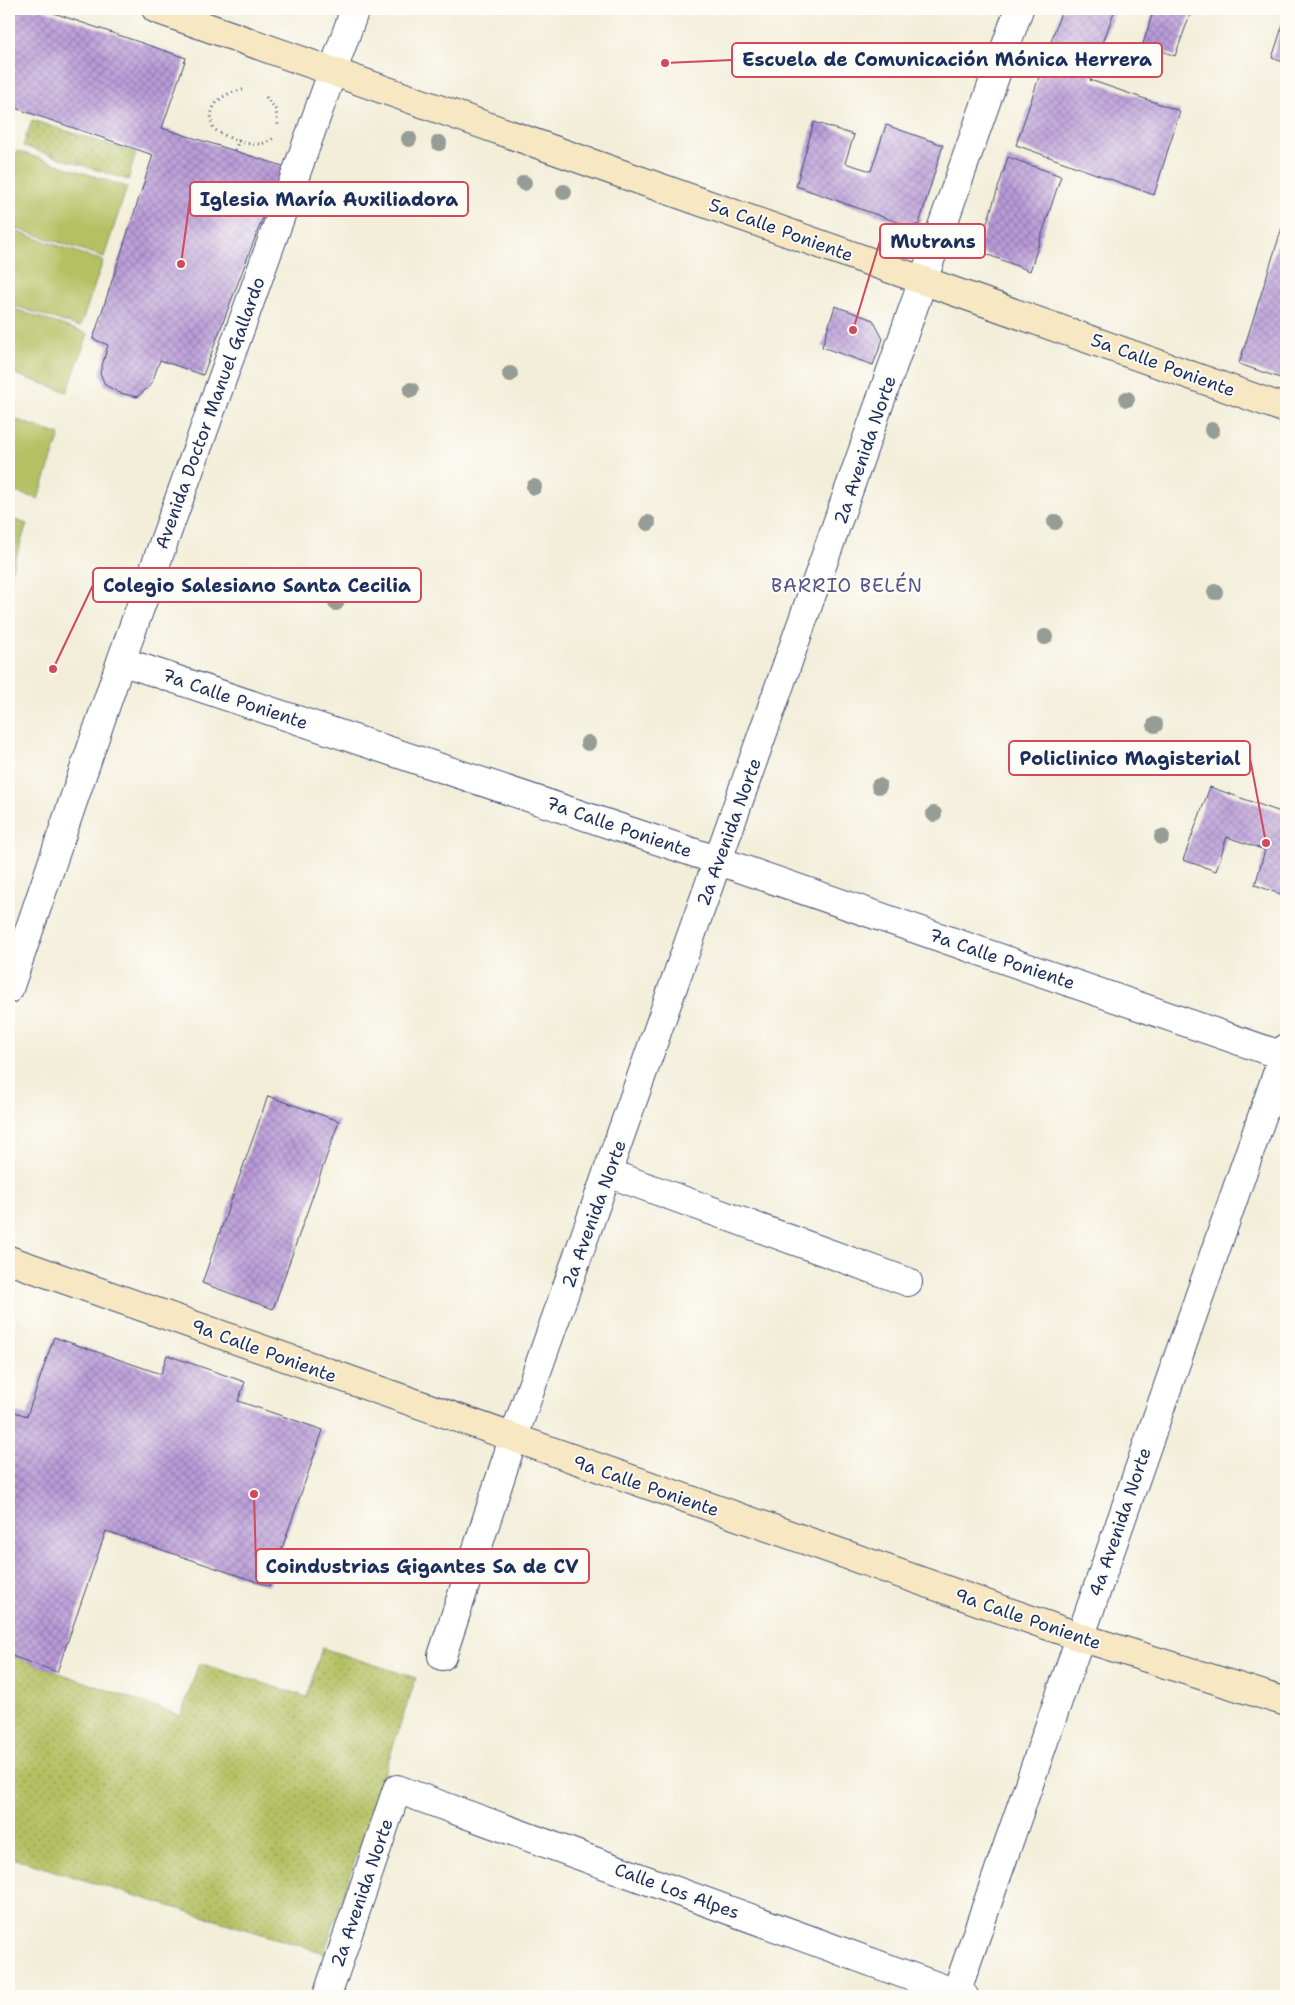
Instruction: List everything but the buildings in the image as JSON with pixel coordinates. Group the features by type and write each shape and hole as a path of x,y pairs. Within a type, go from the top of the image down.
{"main road":[{"name":"5a Calle Poniente","path":"156,9 333,70 1286,409"},
{"name":"9a Calle Poniente","path":"9,1260 1080,1637 1286,1702"}],"street":[{"name":"Avenida Doctor Manuel Gallardo","path":"9,989 121,661 355,9"},
{"name":"2a Avenida Norte","path":"442,1656 513,1439 1020,9"},
{"name":"7a Calle Poniente","path":"121,661 719,861 1285,1054"},
{"name":"4a Avenida Norte","path":"958,1995 1080,1637 1285,1054"},
{"path":"608,1173 908,1282"},
{"name":"2a Avenida Norte","path":"327,1996 397,1789"},
{"name":"Calle Los Alpes","path":"397,1789 958,1995"}],"path":[{"path":"243,90 222,96 213,106 210,116 214,129 239,140 258,145 266,143 276,135 278,116 266,97"},
{"path":"236,150 239,140"}],"green space":[{"path":"32,120 136,153 128,180 23,146"},
{"path":"17,151 127,187 104,257 9,226 9,177"},
{"path":"9,229 103,261 80,327 9,304"},
{"path":"9,307 88,334 67,392 9,372"},
{"path":"9,417 60,435 38,499 9,490"},
{"path":"9,518 27,524 9,578"},
{"path":"322,1648 416,1678 324,1953 9,1857 9,1655 181,1716 199,1663 307,1697"}],"place":[{"name":"Escuela de Comunicación Mónica Herrera","path":"665,63"},
{"name":"Iglesia María Auxiliadora","path":"181,264"},
{"name":"Mutrans","path":"853,330"},
{"name":"Colegio Salesiano Santa Cecilia","path":"53,669"},
{"name":"Policlinico Magisterial","path":"1266,843"},
{"name":"Coindustrias Gigantes Sa de CV","path":"254,1494"}],"district":[{"name":"BARRIO BELÉN","path":"847,585"}]}
